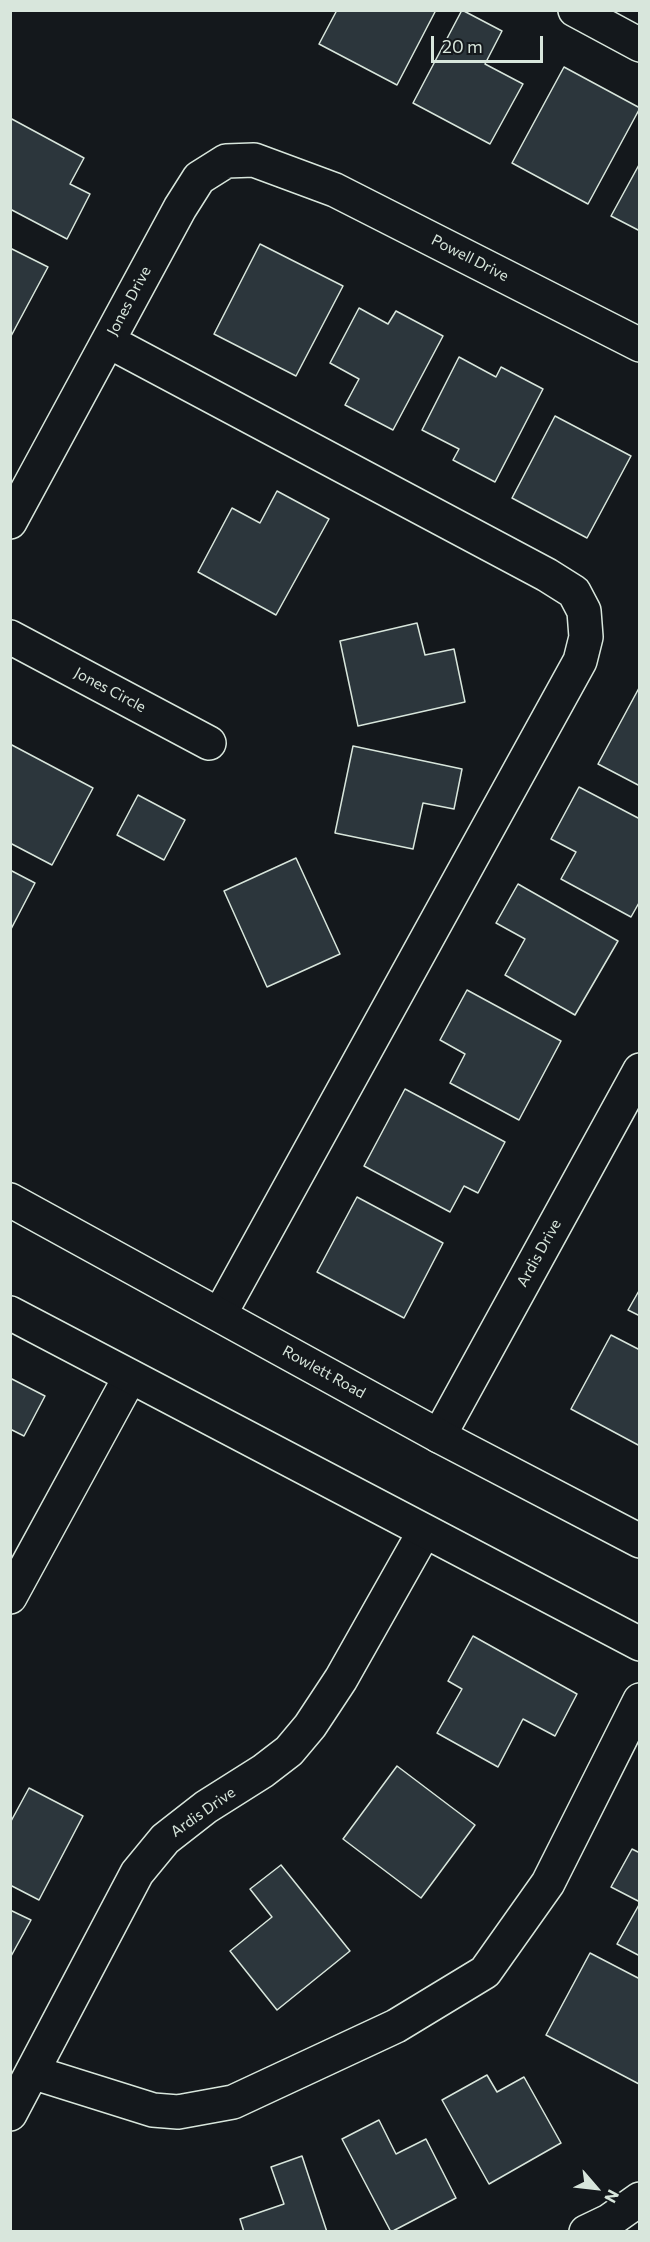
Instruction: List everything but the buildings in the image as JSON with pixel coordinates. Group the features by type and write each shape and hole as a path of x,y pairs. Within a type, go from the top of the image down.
{"street":[{"path":"575,10 639,45"},
{"name":"Jones Drive","path":"10,522 180,208 199,178 226,161 254,160 298,177"},
{"name":"Powell Drive","path":"298,177 335,190 639,345"},
{"path":"108,341 547,575 574,592 584,611 586,637 580,661 220,1314"},
{"name":"Jones Circle","path":"10,637 209,743"},
{"name":"Ardis Drive","path":"439,1436 639,1070"},
{"name":"Rowlett Road","path":"10,1200 439,1436 639,1541"},
{"path":"10,1313 639,1644"},
{"path":"10,1597 130,1377"},
{"name":"Ardis Drive","path":"10,2114 137,1873 165,1839 206,1807 263,1772 289,1751 310,1726 341,1679 424,1532"},
{"path":"32,2072 153,2110 178,2112 232,2102 396,2026 485,1972 548,1883 639,1700"},
{"path":"586,2232 609,2221 639,2199"}]}
